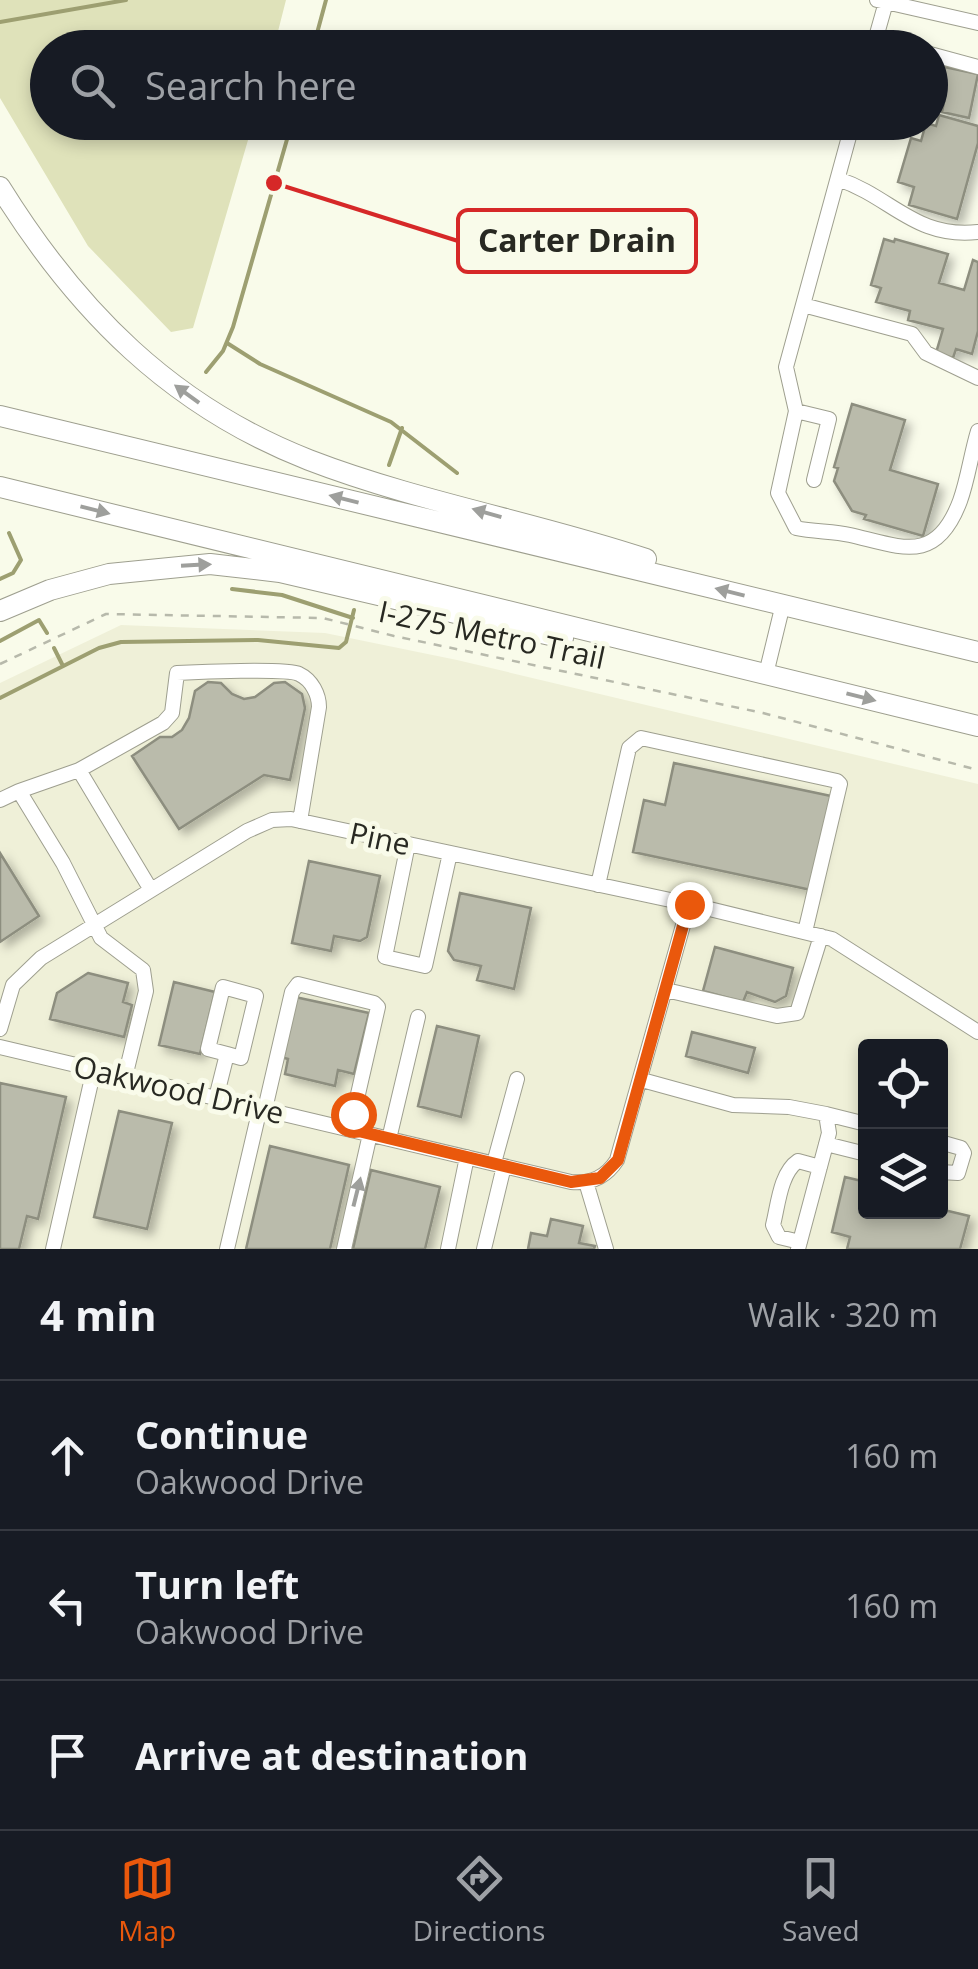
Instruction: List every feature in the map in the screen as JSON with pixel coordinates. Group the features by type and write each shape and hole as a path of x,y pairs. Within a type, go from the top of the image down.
{"highway":[{"path":"0,187 62,280 100,322 200,404 309,460 612,548 652,561 677,578"},
{"path":"0,416 978,652"},
{"path":"0,487 978,726"},
{"path":"0,611 50,590 109,574 179,566 240,566 317,580 626,652 694,658"}],"street":[{"path":"876,30 881,1 978,23"},
{"path":"948,59 978,67"},
{"path":"848,140 786,367 796,411 778,493 796,528 845,534 898,549 926,546 941,534 960,502 978,432"},
{"path":"838,178 866,191 916,224 958,234 978,232"},
{"path":"804,304 912,334 926,354 978,378"},
{"path":"796,411 829,418 814,480"},
{"path":"766,674 783,604"},
{"path":"0,800 79,770 163,723 172,712 177,673 280,671 300,674 318,695 300,820"},
{"path":"598,884 629,748 642,738 840,784 819,936 798,1013 777,1016 666,990"},
{"path":"79,770 152,890"},
{"path":"19,791 101,938 143,970 146,991 126,1076"},
{"name":"Pine","path":"0,1028 8,994 18,978 41,958 261,824 300,820 819,936 978,1032"},
{"path":"408,844 385,957 425,966 450,853"},
{"path":"606,1249 586,1182 610,1171 618,1160 689,904"},
{"path":"227,1249 292,992 298,984 378,1007 350,1129"},
{"path":"223,987 256,996 241,1058 227,1054 208,1049 223,987"},
{"path":"389,1139 418,1017"},
{"name":"Oakwood Drive","path":"0,1047 571,1182 586,1182"},
{"path":"216,1098 227,1054"},
{"path":"53,1249 94,1069"},
{"path":"484,1249 516,1078"},
{"path":"642,1080 732,1105 789,1107 858,1122"},
{"path":"820,1167 798,1162 787,1174 773,1226 779,1236 798,1245 820,1167 826,1144 826,1114"},
{"path":"344,1249 370,1134"},
{"path":"826,1144 858,1152"},
{"path":"948,1144 964,1153 958,1173 948,1172"},
{"path":"448,1249 467,1157"}],"path":[{"name":"I-275 Metro Trail","path":"0,664 106,614 282,615 363,626 394,636 762,712 978,770"}],"shaded area":[{"path":"121,625 325,633 457,660 978,784 978,1249 0,1249 0,683"}],"green space":[{"path":"0,0 286,0 278,30 30,30 30,140 248,140 193,328 171,332 88,246 0,98"}],"building":[{"path":"948,68 978,74 969,118 948,113"},
{"path":"948,118 978,126 978,143 957,219 909,205 914,187 898,182 910,140 948,140"},
{"path":"884,239 948,254 939,283 964,290 973,260 978,262 978,331 972,354 956,349 953,358 936,353 943,329 908,320 910,311 876,302 881,288 871,285"},
{"path":"852,404 905,420 890,470 938,484 923,536 864,519 866,515 852,511 834,481 838,468 834,467"},
{"path":"208,682 221,683 244,699 255,697 274,683 285,682 302,694 305,708 290,780 264,775 179,829 132,756 160,737 172,737 182,730 195,691"},
{"path":"674,763 831,796 811,890 633,852 644,800 665,805"},
{"path":"0,853 39,916 0,942"},
{"path":"309,861 380,876 367,937 360,941 334,936 331,951 292,943"},
{"path":"460,893 531,908 514,989 477,980 481,966 454,960 448,951"},
{"path":"715,947 793,968 786,996 775,1002 747,992 743,1002 703,991"},
{"path":"88,973 128,983 123,1002 132,1005 124,1037 50,1019 57,993"},
{"path":"174,982 215,992 200,1054 159,1045"},
{"path":"295,997 369,1013 354,1074 338,1070 335,1086 285,1074 288,1059 281,1057"},
{"path":"437,1026 479,1036 461,1117 418,1106"},
{"path":"692,1032 755,1048 748,1073 686,1056"},
{"path":"0,1083 66,1097 38,1219 27,1216 19,1249 0,1249"},
{"path":"119,1111 172,1123 147,1229 94,1217"},
{"path":"270,1146 349,1165 330,1249 246,1249"},
{"path":"371,1170 440,1187 425,1249 353,1249"},
{"path":"845,1177 858,1180 858,1219 948,1219 948,1211 969,1216 960,1249 847,1249 850,1237 832,1232"},
{"path":"551,1219 583,1226 579,1243 595,1246 594,1249 528,1249 531,1233 547,1236"}],"waterway":[{"path":"0,22 126,0"},
{"path":"318,30 326,0"},
{"path":"206,372 223,351 233,327 287,140"},
{"path":"227,343 260,364 391,422 457,473"},
{"path":"389,465 402,428"},
{"path":"0,579 13,573 21,560 9,533"},
{"path":"232,589 282,595 353,618"},
{"path":"0,698 99,648 121,642 258,640 339,648 346,642 354,610"},
{"path":"0,641 39,620 47,633"},
{"path":"54,648 63,666"}],"place":[{"name":"Carter Drain","path":"274,183"}],"route":[{"path":"353,1114 350,1129 571,1182 600,1178 618,1160 689,904"}]}
